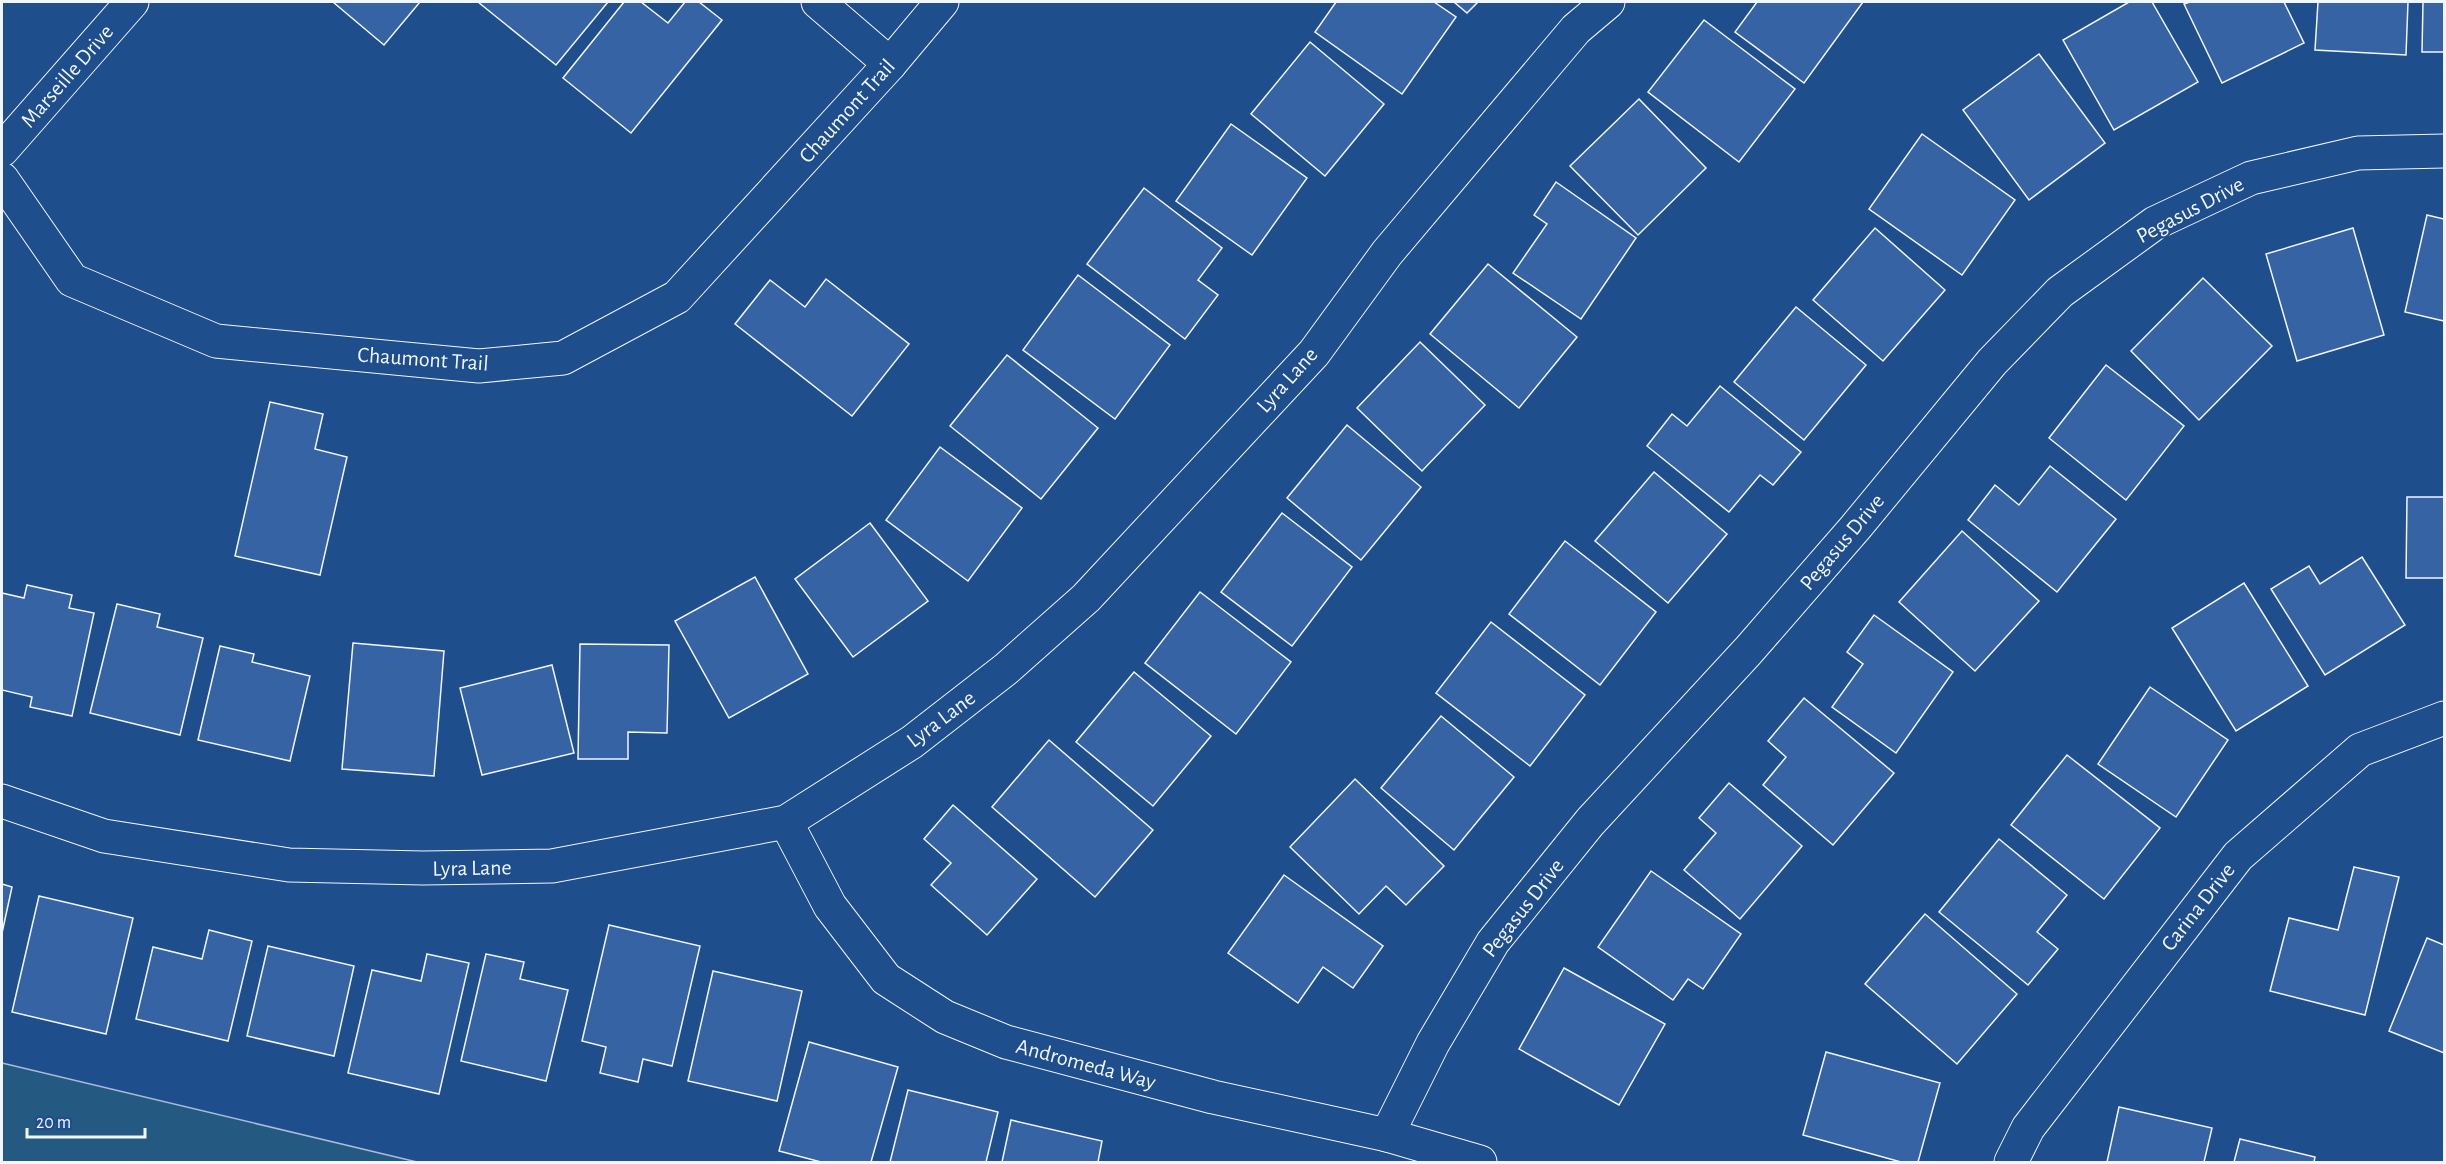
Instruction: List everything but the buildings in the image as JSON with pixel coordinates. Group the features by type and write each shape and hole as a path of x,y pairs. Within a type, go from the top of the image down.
{"street":[{"name":"Marseille Drive","path":"2,150 132,2"},
{"path":"818,2 890,64"},
{"name":"Chaumont Trail","path":"2,179 72,280 216,341 479,366 563,358 677,297 890,64 942,2"},
{"name":"Lyra Lane","path":"2,801 104,836 300,866 423,868 552,866 786,822 912,742 1006,669 1086,598 1314,352 1395,244 1576,29 1608,2"},
{"name":"Pegasus Drive","path":"1387,1135 1433,1043 1492,942 1590,822 1748,651 1855,528 1992,362 2060,292 2155,223 2251,178 2358,153 2445,151"},
{"name":"Carina Drive","path":"2011,1162 2028,1128 2238,856 2360,750 2445,718"},
{"name":"Andromeda Way","path":"786,822 830,906 886,979 945,1017 1017,1045 1213,1097 1387,1135 1480,1162"}],"shaded area":[{"path":"2,1063 417,1162 2,1162"}]}
